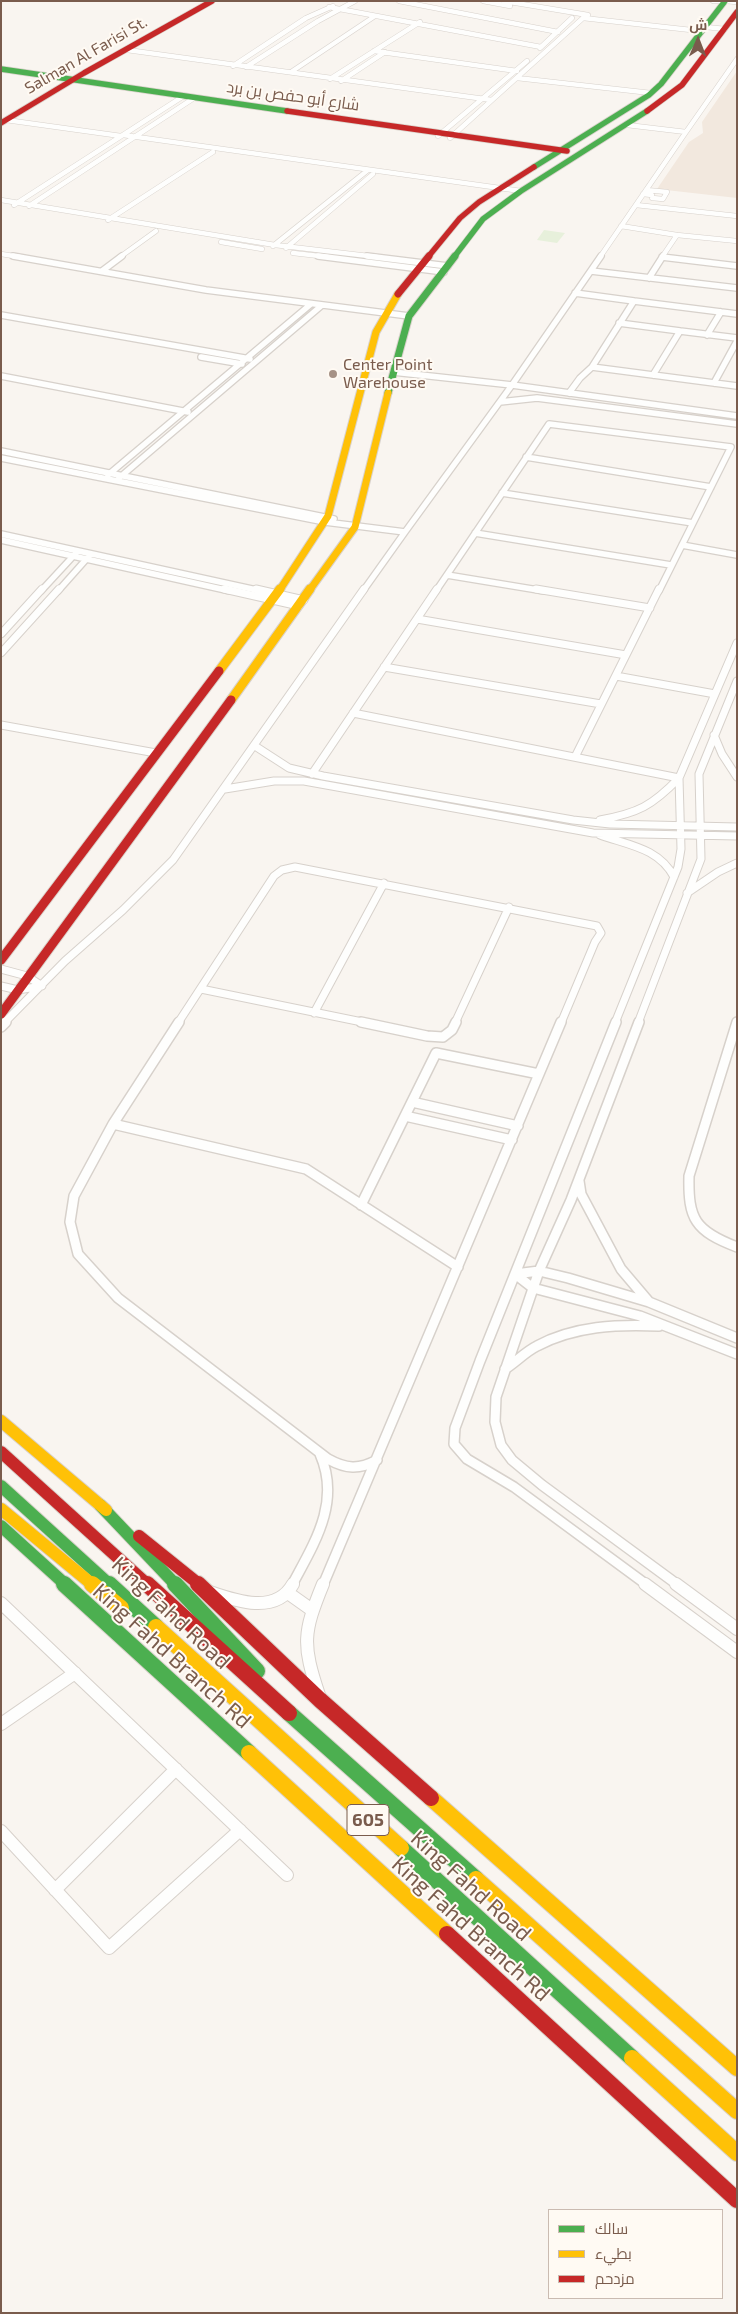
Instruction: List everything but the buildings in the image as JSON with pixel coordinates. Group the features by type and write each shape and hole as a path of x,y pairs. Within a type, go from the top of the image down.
{"main road":[{"name":"Salman Al Farisi St.","path":"3,120 199,1"},
{"name":"Salman Al Farisi St.","path":"66,81 124,51 212,1"},
{"path":"1,960 275,596 326,519 376,332 396,295 460,218 479,202 561,152 651,93 725,1"},
{"path":"1,1014 302,603 355,527 360,515 393,372 408,319 483,219 519,192 627,125 682,85 737,12"},
{"name":"شارع أبو حفص بن برد","path":"1,71 579,154"},
{"path":"1,1421 100,1505 207,1591 320,1700 737,2068"},
{"name":"King Fahd Road","path":"1,1452 336,1755 737,2111"},
{"name":"King Fahd Road","path":"1,1486 737,2153"},
{"path":"100,1505 336,1755"},
{"path":"1,1509 284,1744"},
{"name":"King Fahd Branch Rd","path":"1,1526 737,2200"}],"street":[{"path":"241,70 338,9 355,1"},
{"path":"399,1 558,32"},
{"path":"483,1 572,18 702,29 725,29"},
{"path":"504,1 574,14 702,29"},
{"path":"713,1 737,2"},
{"path":"229,68 306,18 336,4 543,46"},
{"path":"329,7 418,24 430,22 543,46"},
{"path":"290,72 374,16"},
{"path":"535,53 572,18"},
{"path":"446,135 492,100 583,18"},
{"path":"410,35 424,23"},
{"path":"326,82 418,24"},
{"path":"337,83 396,45"},
{"path":"376,50 527,68"},
{"path":"124,51 235,64 492,100"},
{"path":"124,51 241,70 486,104"},
{"path":"386,51 523,72"},
{"path":"446,135 476,103 529,59"},
{"path":"1,1027 65,961 123,910 173,860 405,532 512,385 737,59"},
{"path":"235,64 241,70"},
{"path":"517,78 651,93"},
{"path":"10,207 121,136 186,99"},
{"path":"24,209 129,140 186,99"},
{"path":"3,120 121,136 134,136 376,173 519,192"},
{"path":"627,125 686,132"},
{"path":"121,136 129,140 366,171"},
{"path":"103,223 213,152"},
{"path":"268,250 366,171"},
{"path":"281,251 376,173"},
{"path":"644,192 654,193"},
{"path":"1,200 275,245 446,269"},
{"path":"637,202 737,216"},
{"path":"652,204 737,211"},
{"path":"1,205 268,250 446,269"},
{"path":"621,226 677,235 737,241"},
{"path":"102,272 156,231"},
{"path":"649,278 677,235"},
{"path":"1,254 309,306"},
{"path":"662,257 737,266"},
{"path":"1,259 202,293 408,319"},
{"path":"591,271 736,287"},
{"path":"575,293 737,314"},
{"path":"569,393 580,378 592,367 634,301"},
{"path":"104,479 309,306"},
{"path":"115,481 319,307"},
{"path":"707,334 721,312"},
{"path":"1,315 257,360"},
{"path":"1,320 250,366"},
{"path":"619,324 707,334 737,340 714,383"},
{"path":"653,375 680,331"},
{"path":"592,367 737,386"},
{"path":"393,372 512,385 737,416"},
{"path":"1,376 195,413"},
{"path":"1,382 189,418"},
{"path":"500,402 537,398 737,424"},
{"path":"312,774 549,424 731,447 575,757"},
{"path":"1,450 326,519 355,527 405,532"},
{"path":"526,457 711,487"},
{"path":"1,458 104,479 326,519"},
{"path":"502,493 693,522"},
{"path":"1,534 76,553 302,603"},
{"path":"475,534 672,565"},
{"path":"1,540 76,553"},
{"path":"682,545 737,555"},
{"path":"13,640 1,636 4,628 76,553"},
{"path":"1,653 90,556"},
{"path":"447,574 650,608"},
{"path":"417,619 626,655"},
{"path":"4,628 20,632"},
{"path":"589,822 631,814 662,796 679,778 737,643"},
{"path":"384,667 601,704"},
{"path":"616,676 715,694"},
{"path":"737,681 699,774 700,859 578,1180 539,1271 496,1397 494,1422 501,1444 512,1460 542,1485 737,1629"},
{"path":"353,713 679,778"},
{"path":"1,726 156,753"},
{"path":"714,735 722,754 737,777"},
{"path":"255,746 290,768 312,774 589,822 737,827"},
{"path":"679,778 681,849 674,877 455,1428 454,1444 467,1459 514,1487 737,1652"},
{"path":"225,789 259,781 284,779 304,781 593,833 650,851 668,863 674,877"},
{"path":"593,833 737,836"},
{"path":"687,893 718,872 737,863"},
{"path":"320,1700 305,1652 305,1636 312,1610 377,1460 595,942 601,933 597,926 588,923 310,869 290,867 281,869 274,876 113,1124 74,1196 70,1222 78,1254 118,1298 320,1454 347,1469 358,1470 377,1460"},
{"path":"314,1013 384,883"},
{"path":"201,989 427,1036 443,1037 452,1030 509,908"},
{"path":"1,969 27,976 42,986"},
{"path":"1,986 18,990 42,986"},
{"path":"737,1022 734,1043 689,1176 688,1200 692,1215 702,1225 727,1244 737,1248"},
{"path":"360,1205 436,1053 539,1074"},
{"path":"412,1102 518,1126"},
{"path":"405,1116 512,1140"},
{"path":"113,1124 306,1169 458,1267"},
{"path":"578,1180 581,1194 620,1269 649,1302"},
{"path":"515,1274 539,1271 649,1302 737,1338"},
{"path":"515,1274 533,1288 640,1316 737,1354"},
{"path":"505,1369 540,1344 583,1329 628,1324 668,1327"},
{"path":"207,1591 234,1600 251,1603 268,1603 281,1599 288,1593 327,1511 330,1483 320,1454"},
{"path":"288,1593 312,1610"},
{"path":"1,1603 287,1875"},
{"path":"1,1724 75,1673"},
{"path":"55,1890 176,1769"},
{"path":"1,1831 109,1948 240,1830"}],"shaded area":[{"path":"737,71 737,198 657,189 689,142 703,133 702,122"}],"green space":[{"path":"544,230 565,233 557,243 537,240"}],"traffic: fast":[{"path":"534,167 649,95 661,84 725,1"},
{"path":"1,69 287,111"},
{"path":"388,393 409,316 483,219 521,191 647,111"},
{"path":"1,1486 156,1627"},
{"path":"100,1505 257,1671"},
{"path":"1,1526 249,1753"},
{"path":"289,1713 476,1879"},
{"path":"401,1848 632,2058"}],"traffic: slow":[{"path":"219,671 278,593 328,516 376,332 398,294"},
{"path":"231,700 355,527 388,393"},
{"path":"1,1421 106,1510"},
{"path":"1,1509 121,1608"},
{"path":"156,1627 401,1848"},
{"path":"249,1753 447,1934"},
{"path":"431,1798 737,2068"},
{"path":"476,1879 737,2111"},
{"path":"632,2058 737,2153"}],"traffic: jam":[{"path":"1,123 84,73 212,1"},
{"path":"647,111 682,85 737,12"},
{"path":"287,111 567,151"},
{"path":"398,294 460,218 479,202 534,167"},
{"path":"1,960 219,671"},
{"path":"1,1014 231,700"},
{"path":"1,1452 289,1713"},
{"path":"139,1536 207,1591 320,1700 431,1798"},
{"path":"447,1934 737,2200"}],"place":[{"name":"Center Point Warehouse","path":"333,374"}]}
